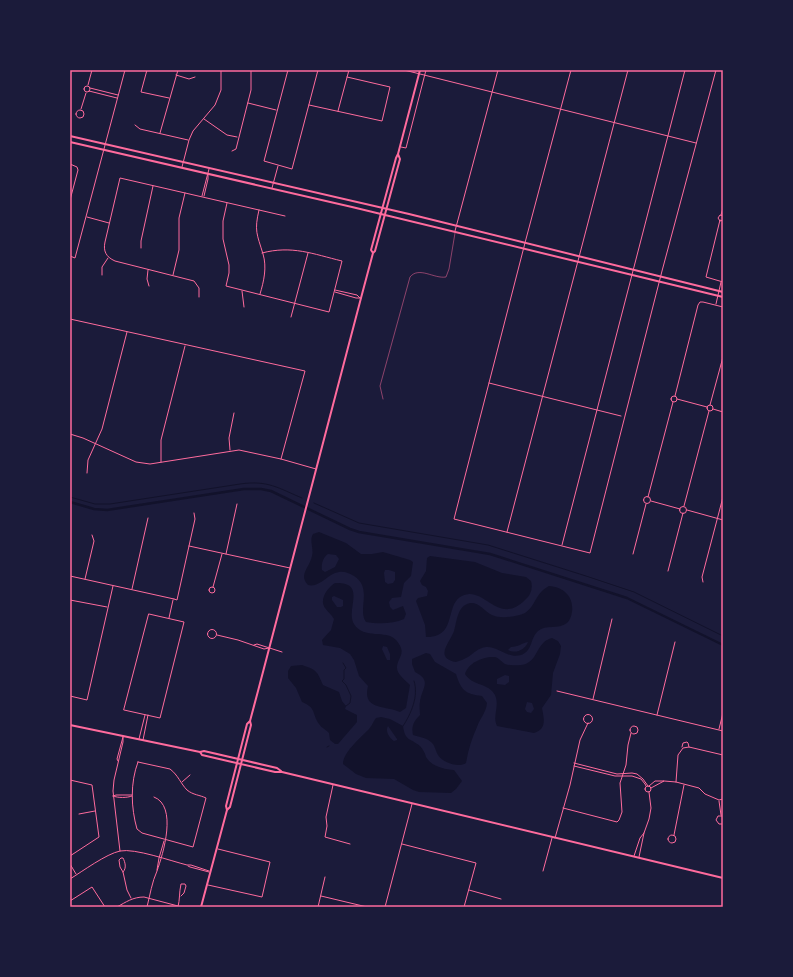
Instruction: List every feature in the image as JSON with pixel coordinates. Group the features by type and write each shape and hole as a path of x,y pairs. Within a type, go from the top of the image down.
{"main road":[{"path":"373,253 371,250 380,214 398,154 420,70"},
{"path":"70,136 387,209 723,292"},
{"path":"70,142 312,197 723,298"},
{"path":"201,907 227,810 226,806 251,725 250,721 361,298 387,209 400,159 398,154"},
{"path":"312,197 313,192"},
{"path":"227,810 230,807 247,724 250,721"},
{"path":"70,725 200,752 204,751 277,768 282,772"},
{"path":"200,752 202,756 272,771 275,770 723,878"}],"street":[{"path":"81,110 86,92 84,88 88,86 92,70"},
{"path":"70,256 75,258 124,70"},
{"path":"147,70 141,92 169,98"},
{"path":"160,133 178,70"},
{"path":"182,168 189,140 193,131 215,105 221,90 221,70"},
{"path":"232,150 236,148 248,103 251,90 251,70"},
{"path":"288,70 264,161 292,169 318,70"},
{"path":"338,112 349,70"},
{"path":"404,70 492,93 562,108 614,123 697,143"},
{"path":"400,146 406,148 426,70"},
{"path":"455,232 498,70"},
{"path":"571,70 454,519 590,553 661,276 716,70"},
{"path":"507,532 628,70"},
{"path":"562,546 685,70"},
{"path":"176,75 189,79 194,77"},
{"path":"309,105 382,121 390,87 347,77"},
{"path":"88,86 90,88 118,95"},
{"path":"86,92 89,91 117,98"},
{"path":"248,103 278,110"},
{"path":"203,119 227,135 238,137"},
{"path":"135,125 140,129 189,140"},
{"path":"70,164 77,167 78,170 70,200"},
{"path":"272,188 279,165"},
{"path":"202,196 209,168"},
{"path":"204,197 208,174"},
{"path":"199,297 199,288 194,281 115,261 106,254 104,246 120,178 285,216"},
{"path":"141,248 140,241 154,185"},
{"path":"173,275 179,250 179,218 185,192"},
{"path":"228,202 223,221 223,239 229,265 226,286 329,312 342,261 288,249 273,250 262,253"},
{"path":"715,305 722,282 706,277 720,220 718,217 722,215 723,208"},
{"path":"259,210 256,234 262,253 264,275 260,294"},
{"path":"86,217 110,223"},
{"path":"291,317 308,253"},
{"path":"102,275 102,267 109,257"},
{"path":"148,269 147,279 149,286"},
{"path":"242,290 244,307"},
{"path":"335,290 357,295 361,298"},
{"path":"334,292 361,298"},
{"path":"633,554 646,504 644,500 648,497 673,402 671,397 675,396 700,302 723,307"},
{"path":"70,319 305,371 281,459"},
{"path":"87,473 88,460 102,429 127,332"},
{"path":"161,462 161,440 186,345"},
{"path":"707,407 710,405 723,357"},
{"path":"489,383 621,416"},
{"path":"675,396 677,399 707,407 709,411 684,506 680,509"},
{"path":"673,402 677,399"},
{"path":"710,405 713,409 723,412"},
{"path":"709,411 713,409"},
{"path":"230,451 229,438 234,413"},
{"path":"70,434 83,438 143,464 240,450 281,459 316,469"},
{"path":"648,497 651,501 680,509 680,512 683,513"},
{"path":"703,582 702,577 723,497"},
{"path":"646,504 651,501"},
{"path":"226,554 237,504"},
{"path":"684,506 687,510 723,520"},
{"path":"668,570 683,513 687,510"},
{"path":"70,576 177,600 195,519 194,513"},
{"path":"132,590 148,518"},
{"path":"85,579 94,541 92,536"},
{"path":"189,546 290,568"},
{"path":"213,587 222,554"},
{"path":"70,696 87,700 113,586"},
{"path":"169,619 174,599"},
{"path":"70,600 108,608"},
{"path":"149,614 169,619 184,622 160,718 124,710 149,614"},
{"path":"592,700 612,619"},
{"path":"217,635 211,639 208,637 209,630 216,632 217,635 254,645 257,644 282,652"},
{"path":"656,716 675,642"},
{"path":"557,691 723,731"},
{"path":"719,730 723,713"},
{"path":"141,740 145,714"},
{"path":"141,740 148,715"},
{"path":"555,838 570,785 580,740 588,723 591,722 592,719 591,716 587,715 585,716 584,720 585,723 588,723"},
{"path":"563,808 617,822 620,820 622,806 620,783 626,765 631,733 630,727 636,727 638,731 634,734 631,733"},
{"path":"120,851 113,785 118,762 117,759 120,742 123,736"},
{"path":"676,782 678,755 684,742 688,743 688,747"},
{"path":"682,748 688,747 723,756"},
{"path":"138,762 168,768 175,773 181,782 190,792 206,798 193,847 142,833 138,831 136,827 132,795 138,762"},
{"path":"574,763 617,774 637,774 643,778 648,786"},
{"path":"574,766 615,776 632,776 651,788"},
{"path":"181,782 190,775"},
{"path":"70,780 92,785 99,837 70,856"},
{"path":"639,858 651,808 649,792 656,784 664,781"},
{"path":"649,792 645,790 648,786 655,782 676,782 699,788 705,794 719,800 723,799"},
{"path":"333,784 326,817 327,826 325,837 350,844"},
{"path":"674,836 669,836 668,840 670,843 676,841 674,836 684,785"},
{"path":"113,796 122,794 132,795"},
{"path":"147,907 165,843 168,826 167,817 160,802 154,797"},
{"path":"719,800 722,816 717,817 716,820 719,824 723,824"},
{"path":"385,907 412,804"},
{"path":"78,814 96,811"},
{"path":"634,857 640,838 644,833"},
{"path":"543,871 552,837"},
{"path":"157,871 159,858 165,840"},
{"path":"402,844 476,863 464,907"},
{"path":"638,844 642,845"},
{"path":"207,884 262,897 270,862 217,849"},
{"path":"70,878 110,854 120,851 131,851 187,865 190,868 211,872"},
{"path":"123,872 126,868 123,858 121,858 119,860 120,867 123,872 126,890 131,899"},
{"path":"70,864 76,874"},
{"path":"318,907 325,877"},
{"path":"117,907 131,899 138,897 149,898 178,906 181,884 185,884 186,886 184,893 180,896"},
{"path":"70,901 92,887 105,907"},
{"path":"469,890 502,899"},
{"path":"321,896 367,907"}],"lane":[{"path":"383,399 380,386 410,277 415,272 446,277 449,269 455,232"}],"shaded area":[{"path":"319,532 346,543 361,554 383,552 413,562 411,576 404,583 401,597 392,598 389,602 390,607 393,610 403,606 406,614 404,619 385,623 366,622 363,611 363,587 360,581 348,573 335,573 316,585 308,585 305,581 304,574 312,556 311,539 313,534","holes":["328,554 336,555 339,559 335,567 325,572 322,570 322,564","385,570 395,572 395,580 393,583 388,584 385,582"]},
{"path":"430,556 475,562 502,573 526,577 531,581 531,591 525,600 516,607 509,609 495,606 476,595 469,594 461,597 455,602 448,625 444,631 437,636 426,637 425,625 416,601 418,598 427,596 428,591 420,581 426,571 427,558"},
{"path":"335,583 345,584 351,587 354,598 352,618 358,629 363,632 387,635 396,640 399,645 402,652 397,664 397,670 398,673 410,685 406,708 400,712 371,703 367,694 368,686 359,676 354,660 350,654 340,648 323,645 322,640 331,630 334,619 323,605 323,598","holes":["334,596 343,600 343,606 337,607 332,600 332,597","383,646 387,647 390,654 390,660 387,660 382,649"]},
{"path":"549,586 559,588 570,597 572,607 571,617 567,623 563,625 545,628 538,631 535,634 528,651 516,656 507,654 495,648 486,647 456,662 449,660 446,657 444,653 445,649 454,631 458,614 462,607 473,603 495,616 517,616 529,610 544,589","holes":["528,642 527,645 514,652 508,650 511,647"]},
{"path":"552,638 558,641 561,646 560,654 553,673 551,695 542,708 544,720 543,726 534,733 497,726 495,718 497,703 495,695 489,688 468,678 465,674 467,670 477,661 490,657 495,657 509,665 521,665 527,663 534,657 539,648 547,640","holes":["505,675 509,676 509,682 505,685 497,684 497,679","527,702 532,703 534,709 531,713 527,712 525,709"]},
{"path":"426,653 430,654 435,662 456,674 464,690 471,694 482,696 487,703 472,740 466,763 455,765 447,762 440,758 434,745 429,740 413,735 412,729 416,719 420,715 421,697 425,682 420,675 415,672 412,659"},
{"path":"302,665 311,668 316,672 323,685 339,692 342,701 346,706 345,709 357,715 357,722 338,744 335,744 330,740 329,733 318,723 311,708 302,702 296,688 288,678 288,671 291,666"},
{"path":"381,717 390,719 403,726 408,739 420,746 426,757 432,763 442,768 454,770 462,781 456,789 451,793 419,792 394,779 366,778 356,774 343,764 348,751 370,728 376,718","holes":["388,726 397,739 394,741 389,736 387,732"]}],"waterway":[{"path":"70,497 95,504 110,504 240,484 258,483 279,488 302,498"},
{"path":"70,502 94,509 107,510 244,489 261,489 271,491 359,532 490,554 627,598 723,645"},
{"path":"314,503 359,523 488,545 586,576 634,592 723,636"},
{"path":"343,663 346,668 344,670 344,679 342,681 346,685 351,696 350,703 346,706"},
{"path":"403,726 409,716 415,699 416,693 414,681"}]}
